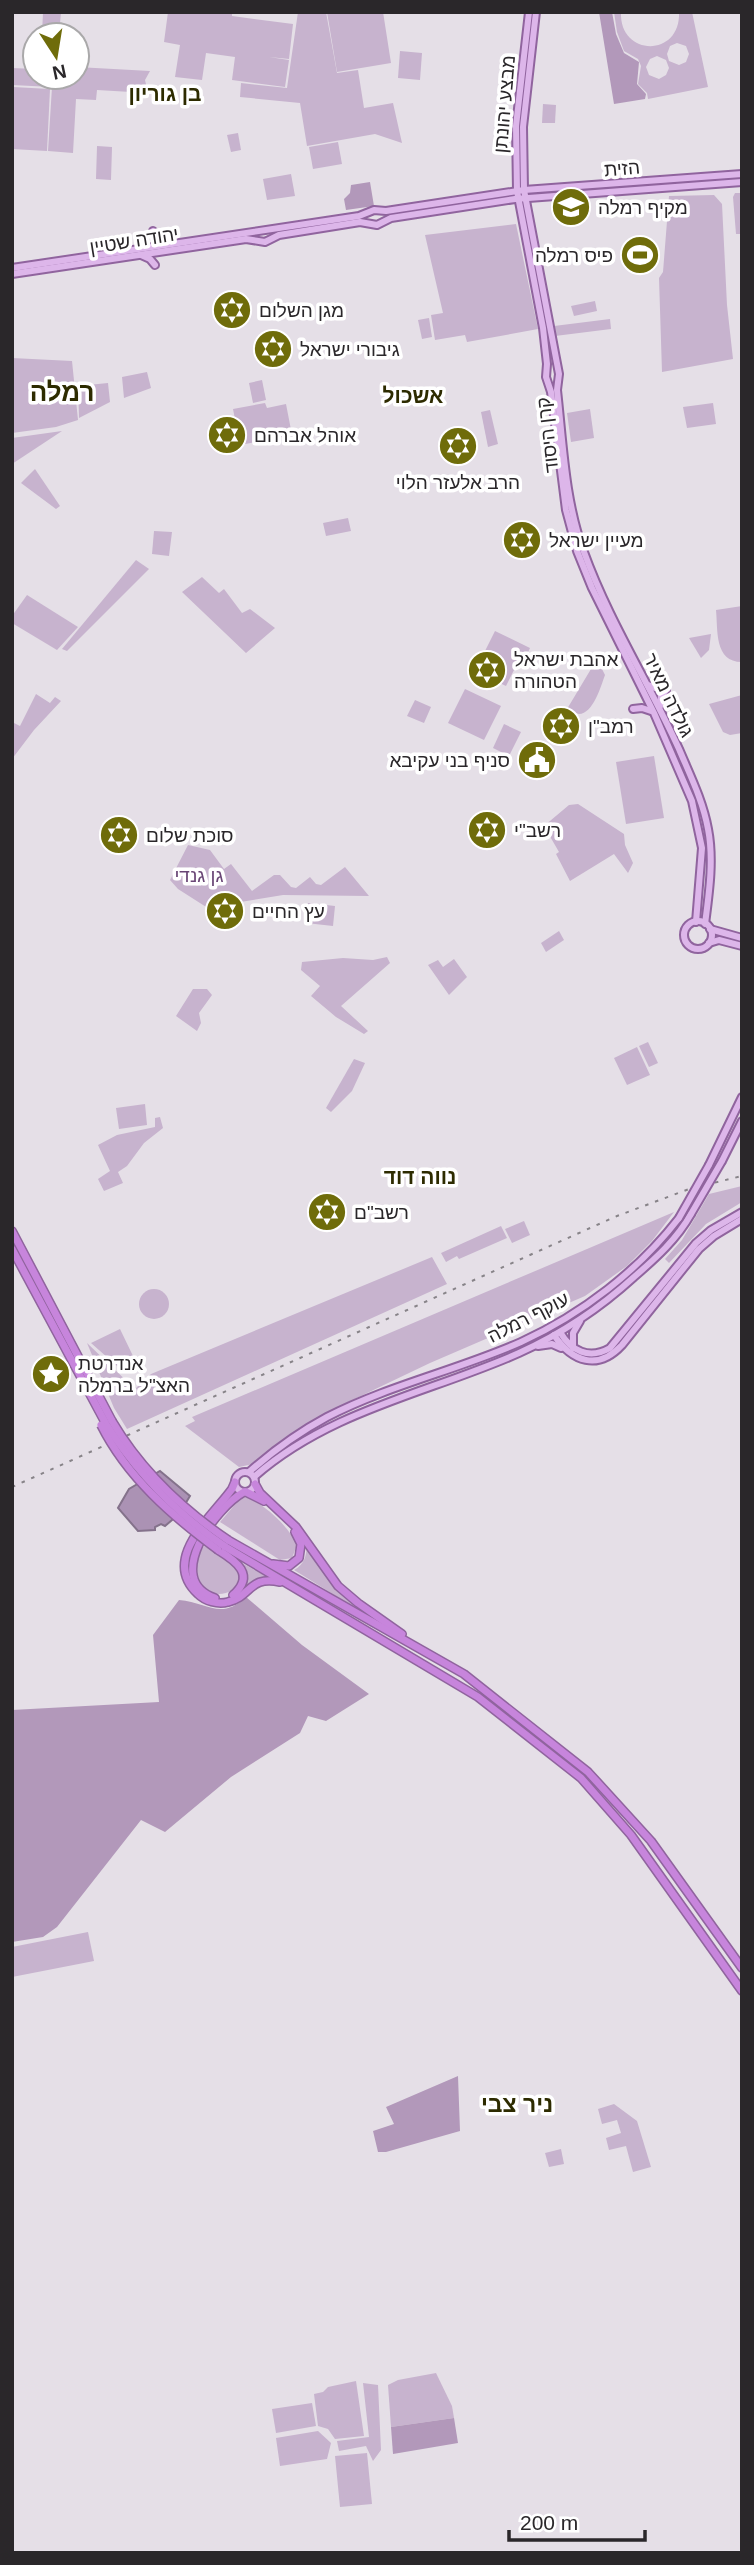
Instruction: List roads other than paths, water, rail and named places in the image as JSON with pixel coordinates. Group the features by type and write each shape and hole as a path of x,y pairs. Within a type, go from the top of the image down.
{"highway":[{"path":"12,1231 120,1456 163,1506 223,1545 484,1700 581,1778 638,1843 742,1991"},
{"path":"12,1249 92,1402 106,1423 172,1497 223,1545 241,1567 242,1583 234,1595 223,1599 209,1595 197,1585 192,1567 195,1552 216,1519 233,1499 245,1492 261,1498 284,1519 301,1544 299,1558 291,1565 280,1566 223,1545"},
{"path":"253,1478 260,1493 296,1527 330,1576 350,1597 501,1702 603,1787 651,1841 742,1968"},
{"path":"234,1482 229,1493 195,1536 184,1561 190,1586 213,1602 230,1602 260,1581 287,1583"},
{"path":"266,1562 443,1662"}],"main road":[{"name":"מבצע יהונתן","path":"521,195 516,176 516,126 529,12"},
{"name":"מבצע יהונתן","path":"521,195 523,127 536,12"},
{"path":"725,178 742,174"},
{"path":"516,176 512,188 503,197 525,217 531,205 540,197"},
{"path":"725,178 742,182"},
{"name":"הזית","path":"521,195 725,178"},
{"name":"הזית","path":"521,195 540,197 725,178"},
{"name":"יהודה שטיין","path":"12,268 375,212 521,195"},
{"name":"קרן היסוד","path":"521,195 543,328 547,372"},
{"name":"יהודה שטיין","path":"382,221 503,197"},
{"path":"269,238 268,232 262,229 257,236 260,241 265,242 269,238 360,222 372,224 379,224 383,216 375,212 369,218 372,224"},
{"name":"קרן היסוד","path":"525,217 557,372"},
{"path":"153,231 158,239 172,244"},
{"name":"יהודה שטיין","path":"12,274 246,239 260,241"},
{"path":"139,255 150,258 155,265"},
{"path":"553,369 557,372 557,380 548,381 547,372 553,369"},
{"name":"קרן היסוד","path":"557,380 566,486"},
{"name":"קרן היסוד","path":"548,381 566,486"},
{"name":"גולדה מאיר","path":"566,486 584,552 606,604 648,685 688,788 700,830 702,864 696,922"},
{"name":"גולדה מאיר","path":"566,486 570,531 583,570 694,783 709,830 711,864 708,927"},
{"path":"633,709 645,708 658,712 665,688 648,685"},
{"path":"742,938 696,922 686,929 684,937 689,946 699,949 719,940 742,946"},
{"path":"708,927 711,936 709,943"},
{"name":"עוקף רמלה","path":"253,1478 287,1441 329,1416 509,1347 563,1319 627,1273 660,1243 679,1217 709,1165 742,1097"},
{"name":"עוקף רמלה","path":"253,1478 300,1443 340,1421 532,1347 584,1317 666,1249 691,1214 742,1121"},
{"path":"557,1334 573,1348 592,1354 610,1348 696,1243 711,1230 742,1212"},
{"path":"532,1347 552,1344 563,1348 574,1357 583,1359 598,1360 612,1354 699,1249 742,1219"},
{"path":"573,1348 573,1333 584,1317"},
{"path":"557,1334 563,1348"},
{"path":"239,1474 253,1478 252,1490 245,1492 237,1488 234,1482 239,1474"}],"railway":[{"path":"12,1487 617,1216 689,1189 742,1176"}],"place":[{"name":"מקיף רמלה","path":"571,207"},
{"name":"פיס רמלה","path":"640,255"},
{"name":"מגן השלום","path":"232,310"},
{"name":"גיבורי ישראל","path":"273,349"},
{"name":"אוהל אברהם","path":"227,435"},
{"name":"הרב אלעזר הלוי","path":"458,446"},
{"name":"מעיין ישראל","path":"522,540"},
{"name":"אהבת ישראל הטהורה","path":"487,670"},
{"name":"רמב\"ן","path":"561,726"},
{"name":"סניף בני עקיבא","path":"537,760"},
{"name":"רשב\"י","path":"487,830"},
{"name":"סוכת שלום","path":"119,835"},
{"name":"עץ החיים","path":"225,911"},
{"name":"רשב\"ם","path":"327,1212"},
{"name":"אנדרטת האצ\"ל ברמלה","path":"51,1374"}],"district":[{"name":"בן גוריון","path":"165,94"},
{"name":"רמלה","path":"62,392"},
{"name":"אשכול","path":"413,396"},
{"name":"נווה דוד","path":"420,1177"},
{"name":"ניר צבי","path":"517,2104"}],"park label":[{"name":"גן גנדי","path":"199,875"}]}
